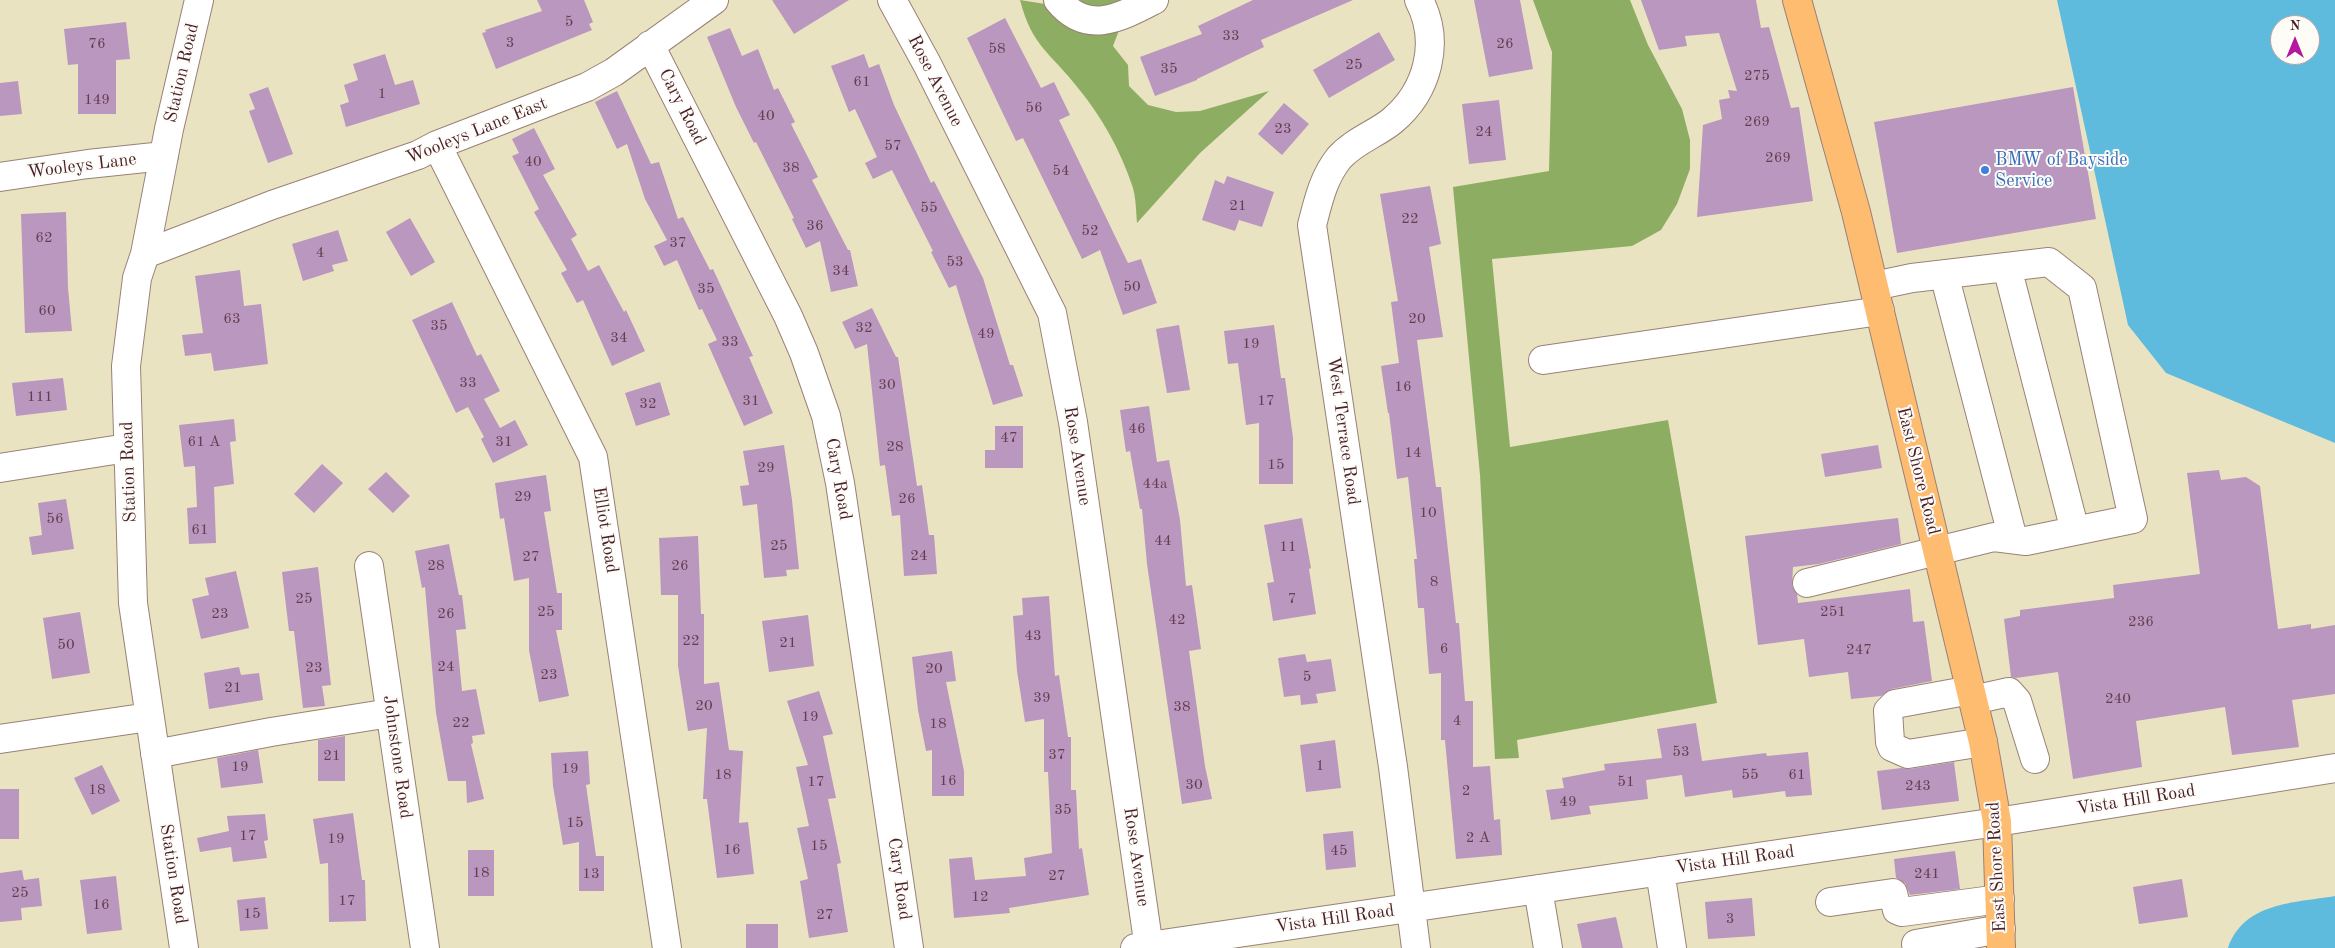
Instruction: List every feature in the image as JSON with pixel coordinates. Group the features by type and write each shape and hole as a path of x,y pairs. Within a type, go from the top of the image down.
{"main road":[{"name":"East Shore Road","path":"1798,0 1850,189 1983,742 1997,822 2001,938"}],"street":[{"name":"Station Road","path":"184,948 133,603 126,366 137,278 145,254 164,156 199,0"},
{"name":"Wooleys Lane East","path":"145,254 418,155 437,145 587,87 614,72 714,0"},
{"name":"Rose Avenue","path":"892,0 927,64 1052,314 1072,422 1144,947"},
{"path":"1058,0 1072,13 1093,22 1123,16 1152,1"},
{"name":"West Terrace Road","path":"1416,948 1393,767 1312,225 1320,192 1339,158 1356,143 1392,121 1412,101 1427,72 1430,33 1426,12 1419,0"},
{"name":"Cary Road","path":"650,45 788,316 804,353 826,416 841,492 909,948"},
{"name":"Elliot Road","path":"437,145 594,457 667,948"},
{"name":"Wooleys Lane","path":"0,177 88,164 164,156"},
{"path":"1543,360 1877,299 1912,278 2049,262 2082,288 2133,519 2026,540 1994,537 1807,583"},
{"path":"2007,267 2076,531"},
{"path":"1944,274 2013,539"},
{"path":"0,468 127,448"},
{"name":"Johnstone Road","path":"369,566 425,948"},
{"path":"1983,742 1908,754 1892,747 1888,711 1895,704 2009,692 2017,702 2035,759"},
{"path":"155,754 271,732 390,713"},
{"path":"0,739 149,717"},
{"name":"Vista Hill Road","path":"1144,947 1997,822 2335,768"},
{"path":"1660,871 1672,948"},
{"path":"1538,889 1548,948"},
{"path":"1830,902 1893,893 1897,910 1902,912 2000,899"},
{"path":"1917,948 1916,944 2001,938"}],"green space":[{"path":"1020,0 1045,4 1076,0 1124,0 1118,33 1113,46 1128,65 1129,86 1148,105 1176,112 1200,111 1269,91 1200,153 1137,223 1133,189 1116,147 1087,99 1043,48 1030,29"},
{"path":"1533,0 1630,0 1648,45 1682,109 1690,140 1690,169 1677,204 1661,230 1632,246 1492,259 1510,447 1668,420 1717,703 1517,740 1519,758 1495,759 1480,475 1453,187 1549,171 1552,52"}],"water":[{"path":"2057,0 2335,0 2335,443 2166,373 2128,325"},
{"path":"2335,896 2335,948 2228,948 2236,933 2246,921 2258,913 2287,903"}],"building":[{"path":"537,0 584,0 593,22 589,24 592,30 496,69 482,33 486,32 485,30 542,11"},
{"path":"772,0 849,0 794,34"},
{"path":"1253,0 1353,0 1261,40 1264,47 1197,80 1155,96 1140,57 1202,34 1198,26"},
{"path":"1474,0 1520,0 1533,69 1489,77"},
{"path":"1641,0 1756,0 1761,28 1769,27 1791,108 1799,107 1813,201 1697,217 1703,125 1722,119 1719,100 1730,98 1728,90 1737,91 1719,33 1685,36 1687,46 1659,50"},
{"path":"1005,18 1041,88 1054,82 1070,115 1059,120 1128,263 1141,259 1157,303 1123,315 1100,250 1082,259 1023,138 1016,141 967,38"},
{"path":"126,22 130,59 116,60 116,114 78,114 78,64 68,65 64,29"},
{"path":"730,28 742,56 758,49 774,90 778,88 795,122 791,124 818,177 812,180 848,250 850,250 858,286 831,292 820,241 806,248 792,219 794,218 756,142 754,143 736,107 707,37"},
{"path":"1379,32 1395,60 1329,98 1313,70"},
{"path":"385,54 395,85 413,80 420,104 346,127 340,105 349,102 344,85 358,80 353,64"},
{"path":"864,54 869,68 879,64 894,105 931,183 934,181 983,278 1010,365 1013,365 1023,396 993,405 956,285 949,288 931,252 933,251 892,170 873,179 865,163 877,157 855,109 849,112 831,66"},
{"path":"18,81 22,114 0,116 0,83"},
{"path":"268,87 293,154 268,163 249,111 255,109 249,94"},
{"name":"BMW of Bayside Service","path":"2073,87 2096,219 1897,253 1874,122"},
{"path":"617,91 651,164 659,162 678,219 683,217 710,270 713,269 753,356 749,357 773,413 744,426 708,344 717,340 702,309 699,310 677,260 664,266 654,246 667,240 645,199 627,144 617,149 595,102"},
{"path":"1499,100 1506,160 1469,164 1462,104"},
{"path":"1284,103 1309,124 1282,155 1258,134"},
{"path":"534,128 555,169 543,175 577,235 571,239 588,271 599,265 624,312 626,310 645,351 612,366 583,300 577,303 561,273 567,270 534,212 539,209 512,156 519,153 512,139"},
{"path":"1227,176 1274,192 1262,227 1239,220 1235,231 1202,220 1215,180 1224,184"},
{"path":"1430,186 1441,244 1429,247 1443,337 1417,340 1436,487 1441,487 1456,623 1459,623 1465,701 1473,701 1473,767 1490,766 1494,820 1500,819 1502,855 1456,859 1445,740 1441,740 1441,673 1429,674 1424,608 1418,608 1414,559 1417,559 1408,477 1397,479 1381,366 1399,363 1391,302 1398,301 1380,194"},
{"path":"66,212 68,288 72,331 25,333 21,214"},
{"path":"410,218 435,262 411,276 386,232"},
{"path":"338,230 348,261 332,265 334,271 303,281 292,244"},
{"path":"240,270 244,306 261,304 268,364 214,371 211,353 185,356 182,335 203,333 195,276"},
{"path":"452,302 477,356 481,354 500,391 484,399 500,428 515,420 528,445 493,463 481,439 484,437 468,407 456,413 412,320"},
{"path":"872,308 896,357 898,357 917,486 922,485 929,535 934,535 937,574 904,576 900,515 892,516 885,465 880,466 867,344 855,349 842,322"},
{"path":"1179,325 1190,390 1167,393 1156,329"},
{"path":"1274,325 1281,378 1285,378 1293,438 1293,484 1259,484 1259,423 1246,425 1238,363 1228,364 1224,331"},
{"path":"63,378 67,410 16,416 12,383"},
{"path":"660,382 670,415 636,426 625,393"},
{"path":"1149,406 1157,462 1169,460 1180,520 1186,586 1192,585 1201,649 1189,651 1205,766 1212,799 1182,804 1147,564 1142,509 1140,509 1130,451 1126,452 1120,410"},
{"path":"234,419 236,441 230,442 234,484 214,487 216,543 189,544 187,508 197,507 195,466 184,467 179,425"},
{"path":"995,426 1023,426 1023,468 985,468 985,450 995,450"},
{"path":"784,445 799,569 786,570 787,576 764,578 757,504 743,506 740,486 749,485 743,451"},
{"path":"1878,445 1882,468 1825,477 1821,454"},
{"path":"322,464 343,483 314,513 294,494"},
{"path":"2219,470 2221,480 2246,477 2260,486 2278,629 2311,624 2311,629 2335,625 2335,694 2292,700 2299,747 2232,755 2225,707 2136,721 2142,767 2073,779 2058,672 2016,678 2011,677 2004,619 2020,616 2020,610 2114,598 2113,585 2200,574 2187,473"},
{"path":"386,472 410,496 393,513 368,489"},
{"path":"546,475 551,511 544,512 557,593 562,593 562,630 556,630 569,696 539,702 529,650 529,578 514,581 504,518 500,519 495,483"},
{"path":"66,499 74,549 32,555 29,537 42,535 38,503"},
{"path":"1302,518 1311,568 1309,569 1316,614 1273,621 1267,583 1274,582 1264,525"},
{"path":"1898,518 1901,544 1819,564 1793,567 1792,586 1797,594 1798,603 1910,589 1913,622 1924,621 1932,681 1892,689 1881,696 1851,699 1848,672 1809,677 1804,639 1758,645 1745,536"},
{"path":"698,536 701,614 704,614 704,684 719,682 729,750 743,751 739,823 748,822 754,874 717,878 707,799 703,799 707,728 688,731 678,666 678,595 661,595 659,538"},
{"path":"449,544 459,595 462,595 466,629 456,630 462,691 476,689 485,734 472,736 473,743 471,744 484,799 467,803 466,781 448,781 436,713 425,587 422,588 415,551"},
{"path":"318,567 331,685 322,686 325,706 303,708 294,631 289,631 282,572"},
{"path":"236,571 249,628 201,639 192,599 209,595 205,578"},
{"path":"1049,596 1055,676 1059,675 1068,737 1071,737 1071,790 1076,790 1079,849 1082,848 1089,895 1009,908 1010,913 954,918 949,859 972,857 975,880 1026,876 1024,858 1052,853 1048,772 1044,772 1044,719 1025,722 1017,671 1013,616 1023,615 1022,598"},
{"path":"80,612 90,673 52,679 43,618"},
{"path":"808,615 814,666 769,672 762,621"},
{"path":"952,651 956,681 946,682 964,771 964,796 932,796 932,750 926,751 918,710 912,657"},
{"path":"1305,654 1307,662 1331,659 1336,691 1316,694 1318,703 1301,705 1300,695 1284,697 1278,658"},
{"path":"239,667 241,675 259,673 263,700 209,709 204,673"},
{"path":"819,691 833,734 823,736 836,798 828,799 841,863 837,864 848,932 809,938 800,881 808,879 797,828 809,826 796,767 808,765 787,701"},
{"path":"1696,723 1702,761 1766,753 1767,756 1808,752 1812,795 1786,797 1785,791 1733,798 1732,790 1685,797 1682,775 1646,780 1648,799 1589,806 1591,814 1551,820 1546,790 1564,788 1562,778 1605,770 1604,764 1662,758 1657,729"},
{"path":"345,736 345,781 318,781 318,740"},
{"path":"1335,740 1341,788 1306,792 1300,745"},
{"path":"258,750 263,783 221,788 217,758"},
{"path":"588,751 590,784 586,785 596,856 604,856 604,891 579,891 579,842 563,845 553,786 551,753"},
{"path":"1954,762 1959,801 1882,810 1877,771 1901,768 1910,769"},
{"path":"102,765 120,801 92,815 74,778"},
{"path":"0,789 19,789 19,839 0,839"},
{"path":"353,813 362,880 365,880 366,921 329,922 328,863 320,864 313,819"},
{"path":"265,814 268,840 264,841 267,858 233,862 231,847 200,852 197,838 229,831 227,816"},
{"path":"1353,831 1356,867 1326,870 1323,834"},
{"path":"468,850 494,850 494,896 468,896"},
{"path":"1955,851 1960,889 1910,895 1905,883 1896,878 1894,859"},
{"path":"22,870 24,880 39,878 42,906 21,908 22,920 0,922 0,873"},
{"path":"116,876 122,930 87,934 80,880"},
{"path":"2182,879 2188,917 2139,924 2133,887"},
{"path":"265,897 268,929 240,931 237,900"},
{"path":"1752,898 1755,936 1708,939 1705,902"},
{"path":"1616,917 1623,948 1582,948 1577,924"},
{"path":"746,924 778,924 778,948 746,948"}],"place":[{"name":"BMW of Bayside Service","path":"1985,170"}]}
